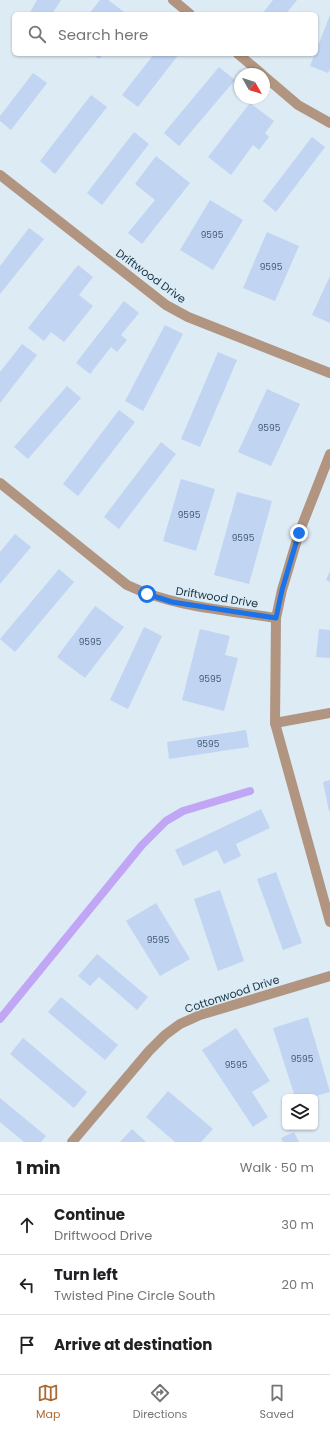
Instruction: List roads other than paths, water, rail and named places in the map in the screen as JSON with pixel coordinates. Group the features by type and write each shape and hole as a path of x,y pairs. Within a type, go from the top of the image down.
{"street":[{"path":"173,0 188,12"},
{"path":"240,56 255,68"},
{"path":"270,81 298,105 330,123"},
{"name":"Driftwood Drive","path":"0,175 166,305 188,317 330,373"},
{"path":"330,454 299,533 282,590 276,618 275,723 330,922"},
{"name":"Driftwood Drive","path":"0,483 127,585 147,594 172,602 276,618"},
{"path":"275,723 330,713"},
{"name":"Cottonwood Drive","path":"72,1142 149,1051 165,1035 180,1024 200,1015 330,976"}],"waterway":[{"path":"0,1019 142,845 166,821 183,811 250,791"}]}
